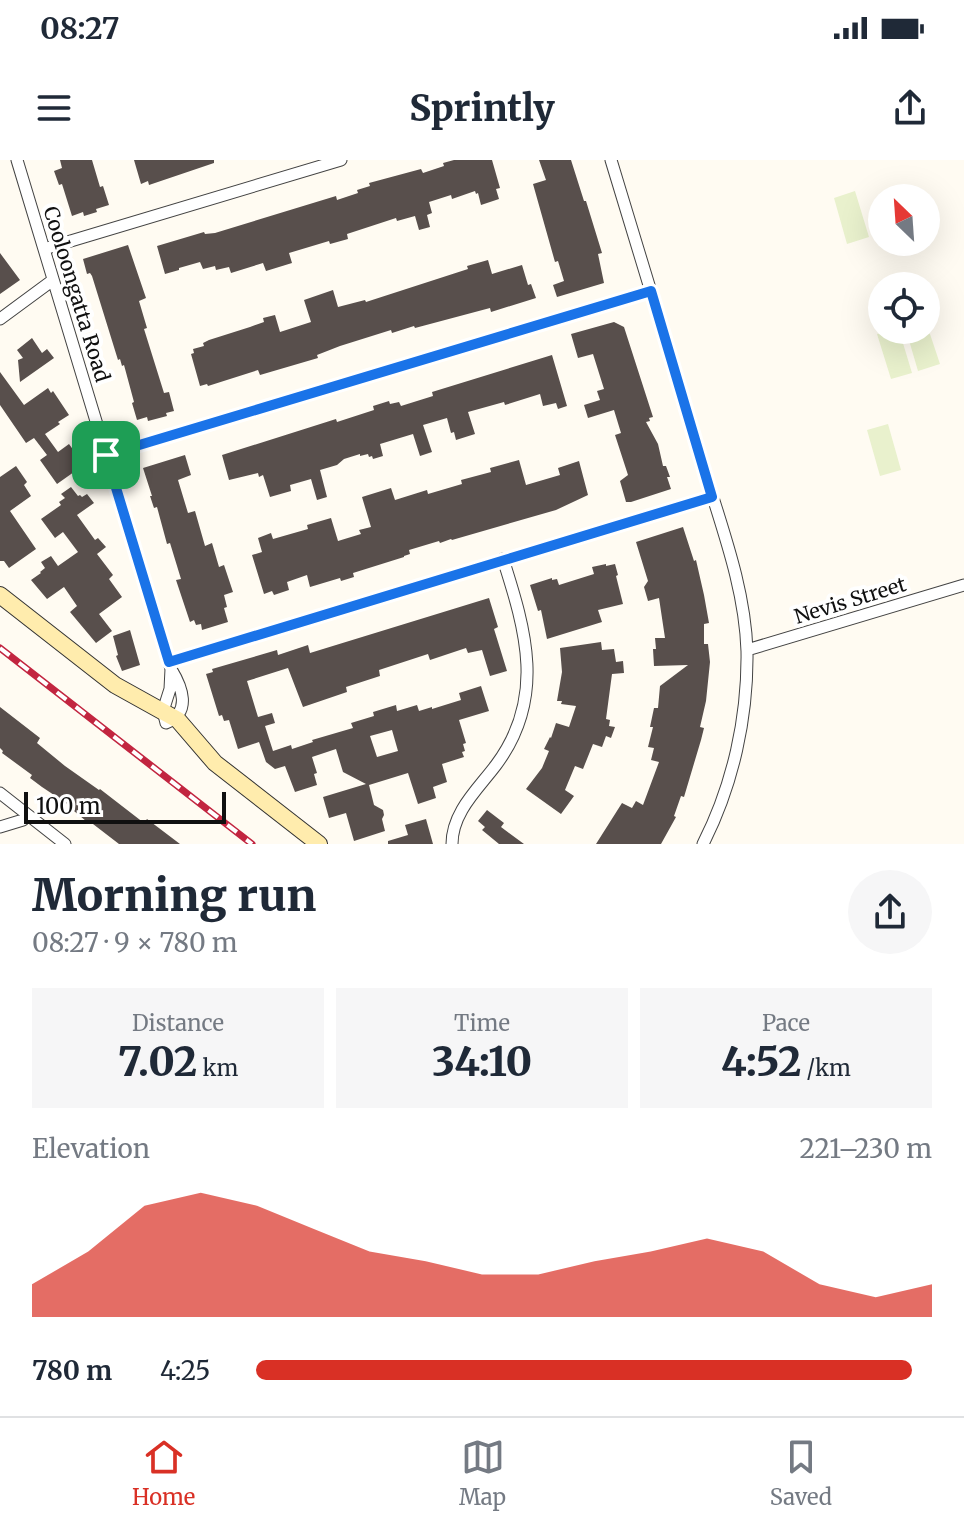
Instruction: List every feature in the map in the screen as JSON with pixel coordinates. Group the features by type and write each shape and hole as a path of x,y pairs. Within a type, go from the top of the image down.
{"street":[{"name":"Cooloongatta Road","path":"17,160 170,665 168,717"},
{"path":"44,249 341,160"},
{"path":"611,160 736,578 747,650 739,741 724,798 703,844"},
{"path":"0,319 53,280"},
{"path":"106,455 651,291"},
{"path":"170,665 503,559 712,497"},
{"path":"452,844 455,822 460,812 498,762 513,736 527,690 528,661 524,630 503,559"},
{"name":"Nevis Street","path":"747,650 964,585"},
{"path":"0,595 115,685 168,717 215,763 319,844"},
{"path":"0,793 65,844"},
{"path":"0,827 28,816"}],"green space":[{"path":"855,191 868,237 847,244 834,198"},
{"path":"880,344 903,344 912,373 891,379"},
{"path":"910,344 933,344 940,364 918,371"},
{"path":"888,424 901,470 880,476 867,430"}],"building":[{"path":"60,160 92,160 109,205 84,216 83,212 72,216 62,184 59,185 54,171 62,168"},
{"path":"134,160 214,160 214,163 149,185 148,181 141,184"},
{"path":"454,160 492,160 500,188 496,189 499,199 481,205 475,191 452,199 451,195 429,202 432,213 427,215 430,227 419,230 415,216 397,221 396,218 347,234 348,239 330,244 329,241 289,253 292,263 266,271 263,263 231,273 229,267 203,269 200,262 165,274 157,246 204,232 215,233 336,196 337,200 358,193 357,190 370,186 369,183 421,169 423,173"},
{"path":"539,160 571,160 602,253 598,254 604,283 557,297 553,285 564,281 558,261 555,262 533,184 546,180"},
{"path":"128,245 146,298 139,301 147,328 144,329 164,393 169,392 174,411 148,421 147,417 137,420 124,365 118,360 92,276 87,274 83,259"},
{"path":"0,253 20,280 0,294"},
{"path":"488,260 492,274 522,265 536,298 491,312 490,308 415,328 392,333 391,330 340,346 317,355 318,358 260,375 258,370 200,386 191,354 194,353 193,349 204,346 203,343 209,340 264,322 263,318 275,315 280,332 311,322 304,300 333,290 338,307 366,302"},
{"path":"614,322 624,327 653,417 646,422 670,477 667,477 671,489 631,502 626,502 620,481 628,475 615,435 621,433 614,410 588,418 584,405 600,400 597,391 604,389 593,354 578,358 571,334"},
{"path":"32,338 42,353 47,349 54,358 20,382 18,360 23,358 17,350"},
{"path":"552,355 567,406 558,409 556,403 543,406 540,394 468,412 475,434 456,440 447,418 423,425 432,452 420,456 413,434 380,444 383,456 373,459 368,454 360,454 344,459 337,465 320,470 327,497 317,500 311,479 290,485 291,491 270,497 263,475 259,477 258,473 229,480 222,455 336,419 337,422 374,410 373,406 389,401 390,404 399,402 401,406 433,396 432,392"},
{"path":"0,372 24,405 48,388 69,415 45,434 58,452 69,444 81,467 57,484 40,460 47,455 34,438 26,443 0,405"},
{"path":"185,455 191,475 178,480 188,513 195,511 205,546 212,543 219,567 224,565 233,592 224,595 228,622 202,630 201,624 196,625 194,620 190,622 176,580 181,579 157,507 154,508 143,468"},
{"path":"519,460 526,485 560,475 558,468 579,461 588,495 556,510 409,550 410,554 404,557 353,573 354,577 341,581 340,578 310,587 307,575 287,582 289,590 274,595 272,591 264,594 252,555 262,552 258,538 271,533 273,539 308,529 307,525 331,518 338,541 361,534 359,530 371,527 362,497 391,488 395,500 427,490 428,494 491,472 490,468"},
{"path":"16,466 27,482 24,485 31,496 10,511 36,549 9,568 4,561 0,561 0,477"},
{"path":"71,487 78,496 87,494 94,503 77,515 95,540 98,538 106,547 97,554 113,575 109,579 122,597 99,614 112,631 96,643 70,612 77,606 64,587 47,599 31,580 45,568 41,562 51,556 58,566 78,552 63,532 55,538 41,519 61,505 59,502 65,498 61,494"},
{"path":"683,527 696,560 709,623 704,624 704,644 708,644 710,662 700,727 704,728 701,740 684,797 681,796 676,817 661,844 596,844 622,803 632,808 636,801 643,805 659,762 651,760 654,748 648,747 660,686 688,665 654,666 655,638 665,638 659,598 648,601 644,587 648,581 636,542"},
{"path":"615,564 623,604 598,610 602,622 547,639 541,610 538,611 530,585 552,578 557,579 559,585 594,574 592,567"},
{"path":"489,598 498,627 494,629 507,671 490,676 482,650 468,653 466,648 430,660 428,654 379,670 380,676 346,687 347,692 303,707 288,668 247,681 258,717 272,713 275,723 265,726 273,751 291,745 292,749 353,728 351,723 396,705 397,711 417,705 419,711 461,700 459,693 481,686 489,711 459,720 466,743 463,744 464,757 442,764 447,782 433,787 436,798 418,804 408,773 369,785 374,805 383,810 385,831 354,841 346,813 329,818 323,797 366,784 343,772 336,749 312,757 317,785 295,792 285,766 275,769 266,762 259,742 238,749 229,720 224,721 222,715 219,716 206,674 213,672 212,669 277,650 278,655 308,645 310,653","holes":["392,730 398,751 377,757 370,736"]},
{"path":"130,630 140,665 122,671 113,636"},
{"path":"601,642 602,650 614,649 616,662 623,661 624,673 612,674 606,719 610,720 609,726 615,727 611,738 606,736 602,747 593,744 583,769 575,766 565,790 574,796 561,814 526,789 542,768 549,751 544,749 556,723 569,727 576,706 557,701 562,672 560,648"},
{"path":"0,707 40,738 37,743 65,766 144,823 147,819 180,844 119,844 86,821 75,809 30,778 32,775 2,753"},
{"path":"487,810 504,823 501,827 524,844 499,844 482,830 485,827 478,821"},
{"path":"426,819 433,844 388,844 388,841 408,835 405,825"}],"railway":[{"path":"0,648 252,844"}],"route":[{"path":"651,291 712,497 169,662 106,455 651,291"}]}
